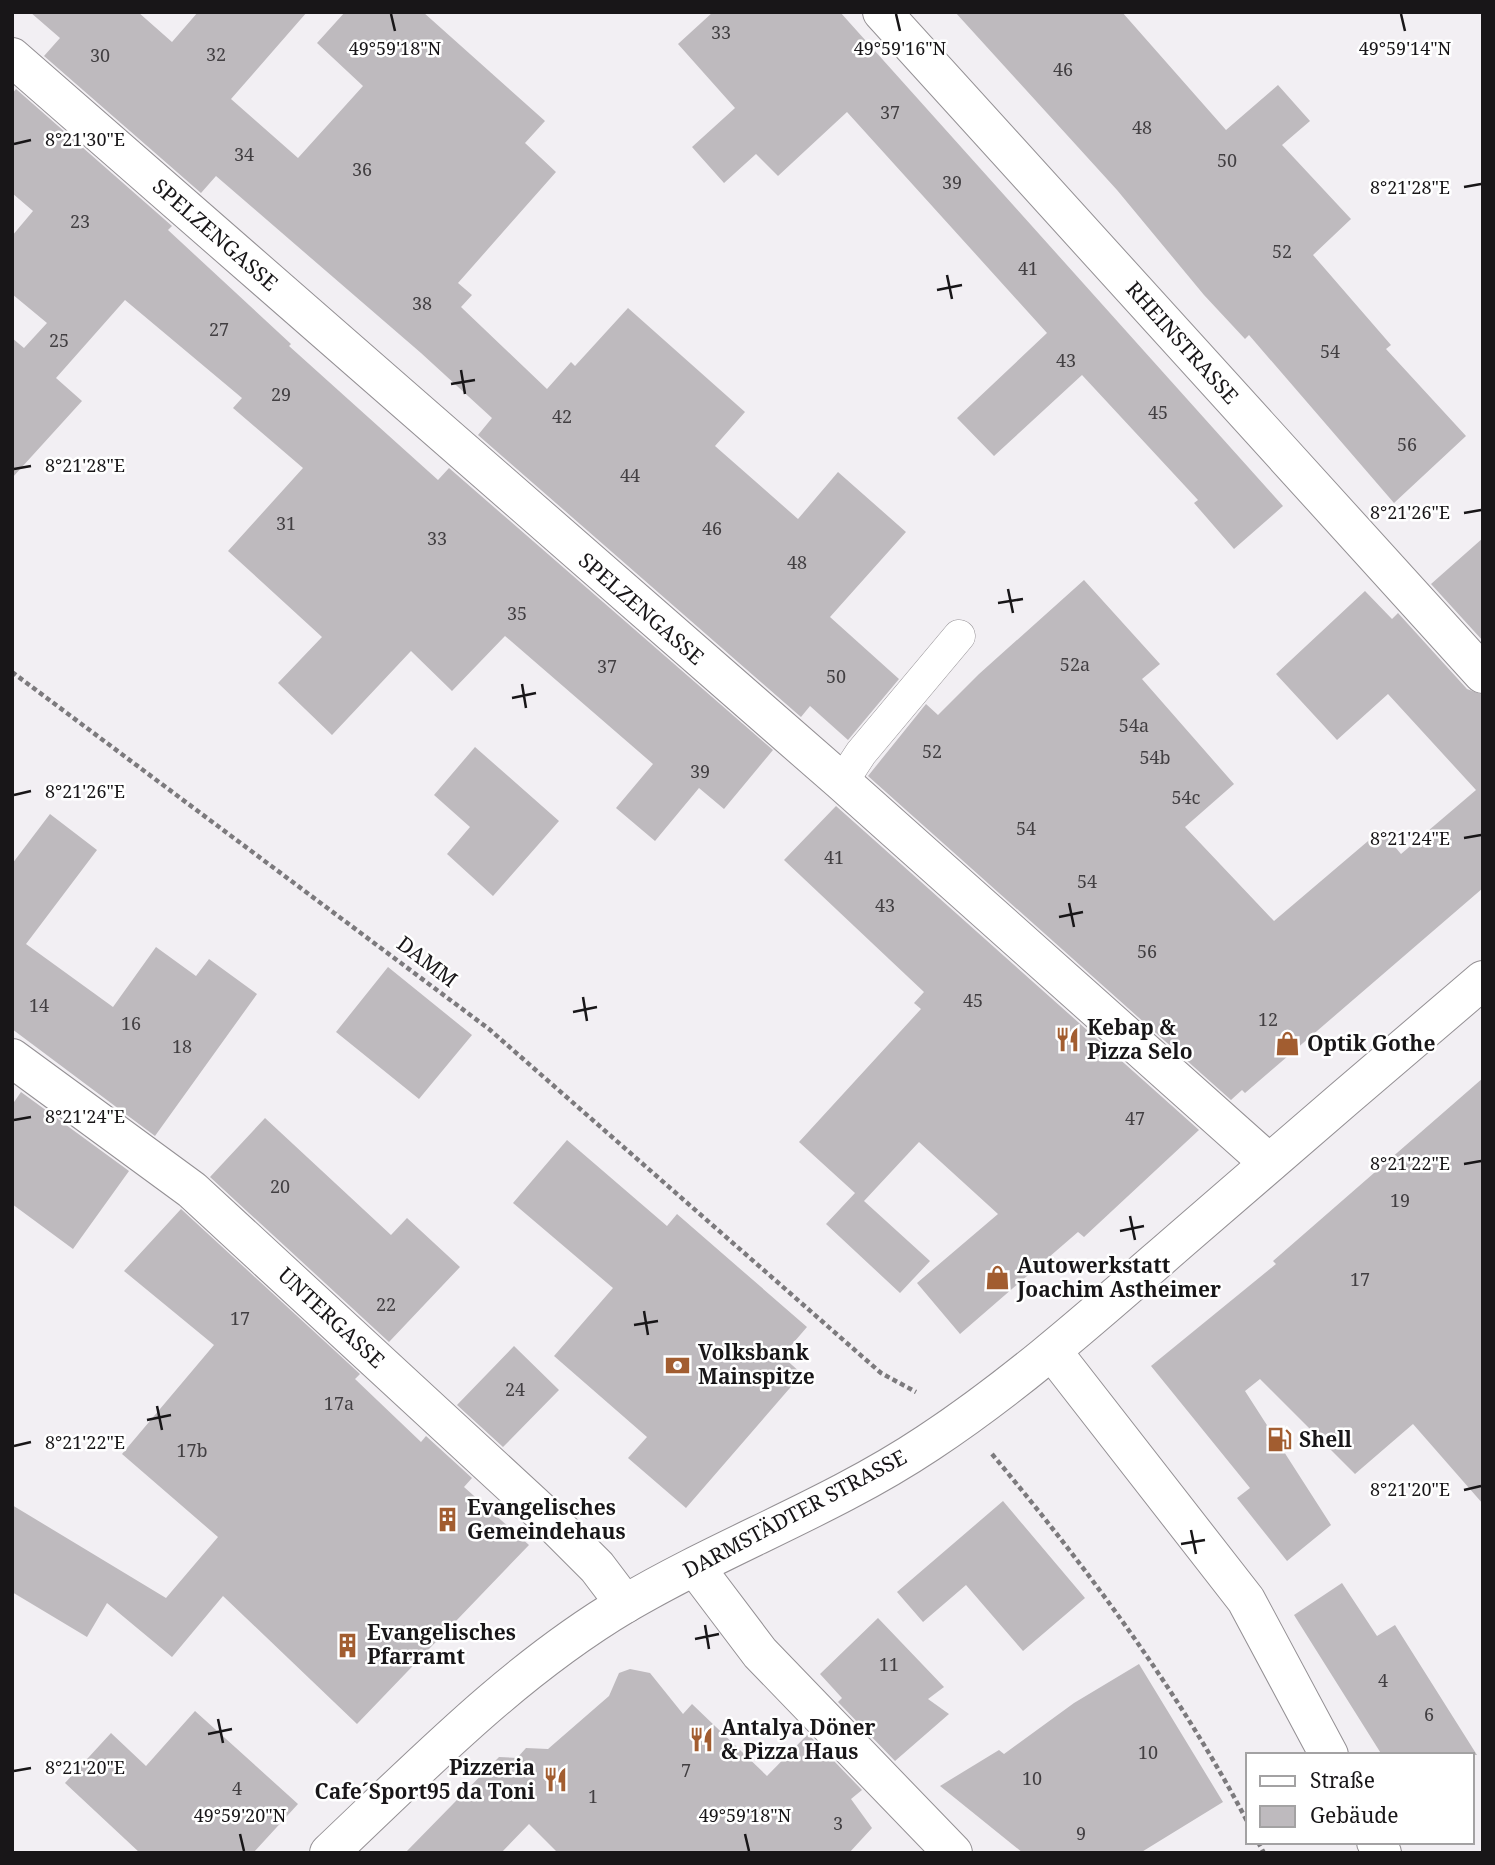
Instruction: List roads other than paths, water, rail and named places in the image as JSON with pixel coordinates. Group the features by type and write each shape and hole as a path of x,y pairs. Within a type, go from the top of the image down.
{"street":[{"name":"RHEINSTRASSE","path":"882,12 1483,674"},
{"name":"SPELZENGASSE","path":"12,57 842,782 1269,1163"},
{"name":"DARMSTÄDTER STRASSE","path":"329,1853 460,1728 530,1671 625,1604 871,1479 963,1418 1052,1351 1483,980"},
{"name":"UNTERGASSE","path":"12,1059 192,1190 554,1524 597,1567 625,1604"},
{"path":"1052,1351 1246,1600 1328,1753"},
{"path":"695,1567 760,1653 953,1853"}],"lane":[{"path":"842,782 861,753 959,636"}],"place":[{"name":"Kebap & Pizza Selo","path":"1067,1040"},
{"name":"Optik Gothe","path":"1287,1044"},
{"name":"Autowerkstatt Joachim Astheimer","path":"997,1278"},
{"name":"Volksbank Mainspitze","path":"678,1365"},
{"name":"Shell","path":"1279,1440"},
{"name":"Evangelisches Gemeindehaus","path":"447,1520"},
{"name":"Evangelisches Pfarramt","path":"347,1645"},
{"name":"Antalya Döner & Pizza Haus","path":"701,1740"},
{"name":"Pizzeria Cafe´Sport95 da Toni","path":"555,1780"}]}
